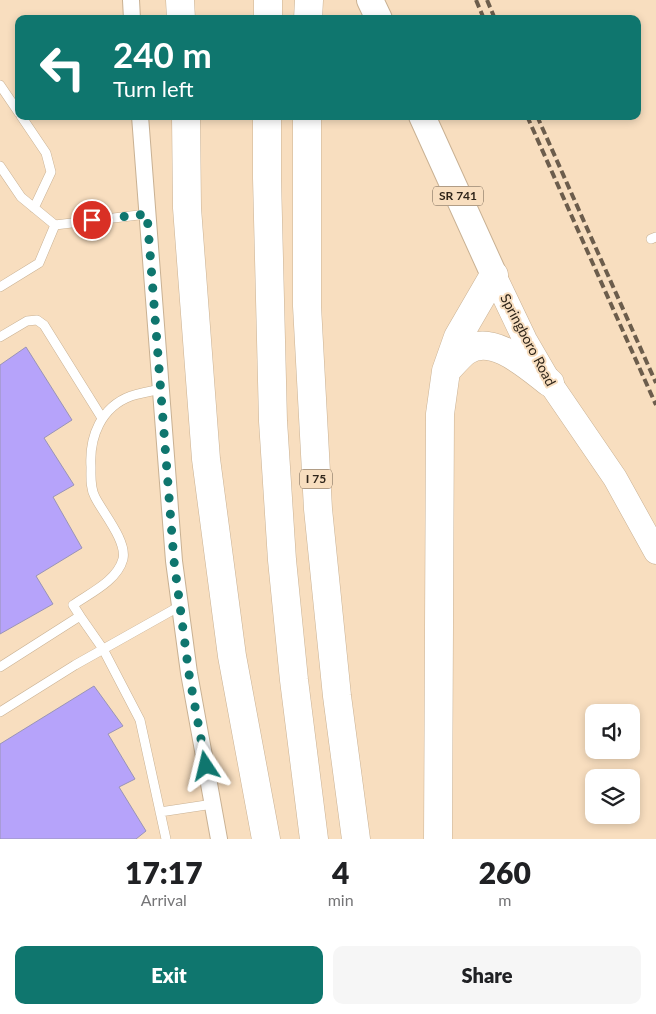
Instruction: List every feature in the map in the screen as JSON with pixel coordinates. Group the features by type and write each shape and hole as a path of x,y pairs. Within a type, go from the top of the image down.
{"highway":[{"path":"180,0 181,15"},
{"path":"268,0 268,15"},
{"path":"308,15 309,0"},
{"path":"186,120 187,208 206,458 232,656 266,839"},
{"path":"267,120 273,421 282,560 314,839"},
{"name":"I 75","path":"307,120 307,306 318,509 337,696 356,839"},
{"path":"438,839 440,414 446,371 458,337 494,275"},
{"path":"446,371 467,350 486,344 510,354 550,383"}],"main road":[{"path":"370,0 377,15"},
{"name":"Springboro Road","path":"424,120 494,275"}],"street":[{"path":"131,0 132,15"},
{"path":"140,120 174,561 189,674 219,839"},
{"name":"Springboro Road","path":"494,275 524,340 550,383 615,478 656,552"}],"lane":[{"path":"0,85 15,107"},
{"path":"24,120 46,153 51,172 34,208"},
{"path":"0,166 20,197 55,225 147,214"},
{"path":"0,287 39,263 55,225"},
{"path":"0,337 27,321 37,320 44,325 102,418"},
{"path":"161,388 130,397 115,406 102,418 96,430 90,457 94,495 120,540 123,559 119,568 108,580 73,605 103,649 140,720 166,839"},
{"path":"0,712 103,649 180,606"},
{"path":"0,668 80,616"},
{"path":"160,812 213,804"}],"building":[{"path":"26,347 72,420 44,438 74,485 53,497 82,548 36,576 53,604 0,634 0,365"},
{"path":"94,686 123,726 108,734 135,779 119,787 146,831 136,839 0,839 0,744"}],"railway":[{"path":"476,0 482,15"},
{"path":"487,0 493,15"},
{"path":"529,120 656,405"},
{"path":"539,120 656,383"}],"route":[{"path":"92,220 147,214 174,561 189,674 206,766"}]}
